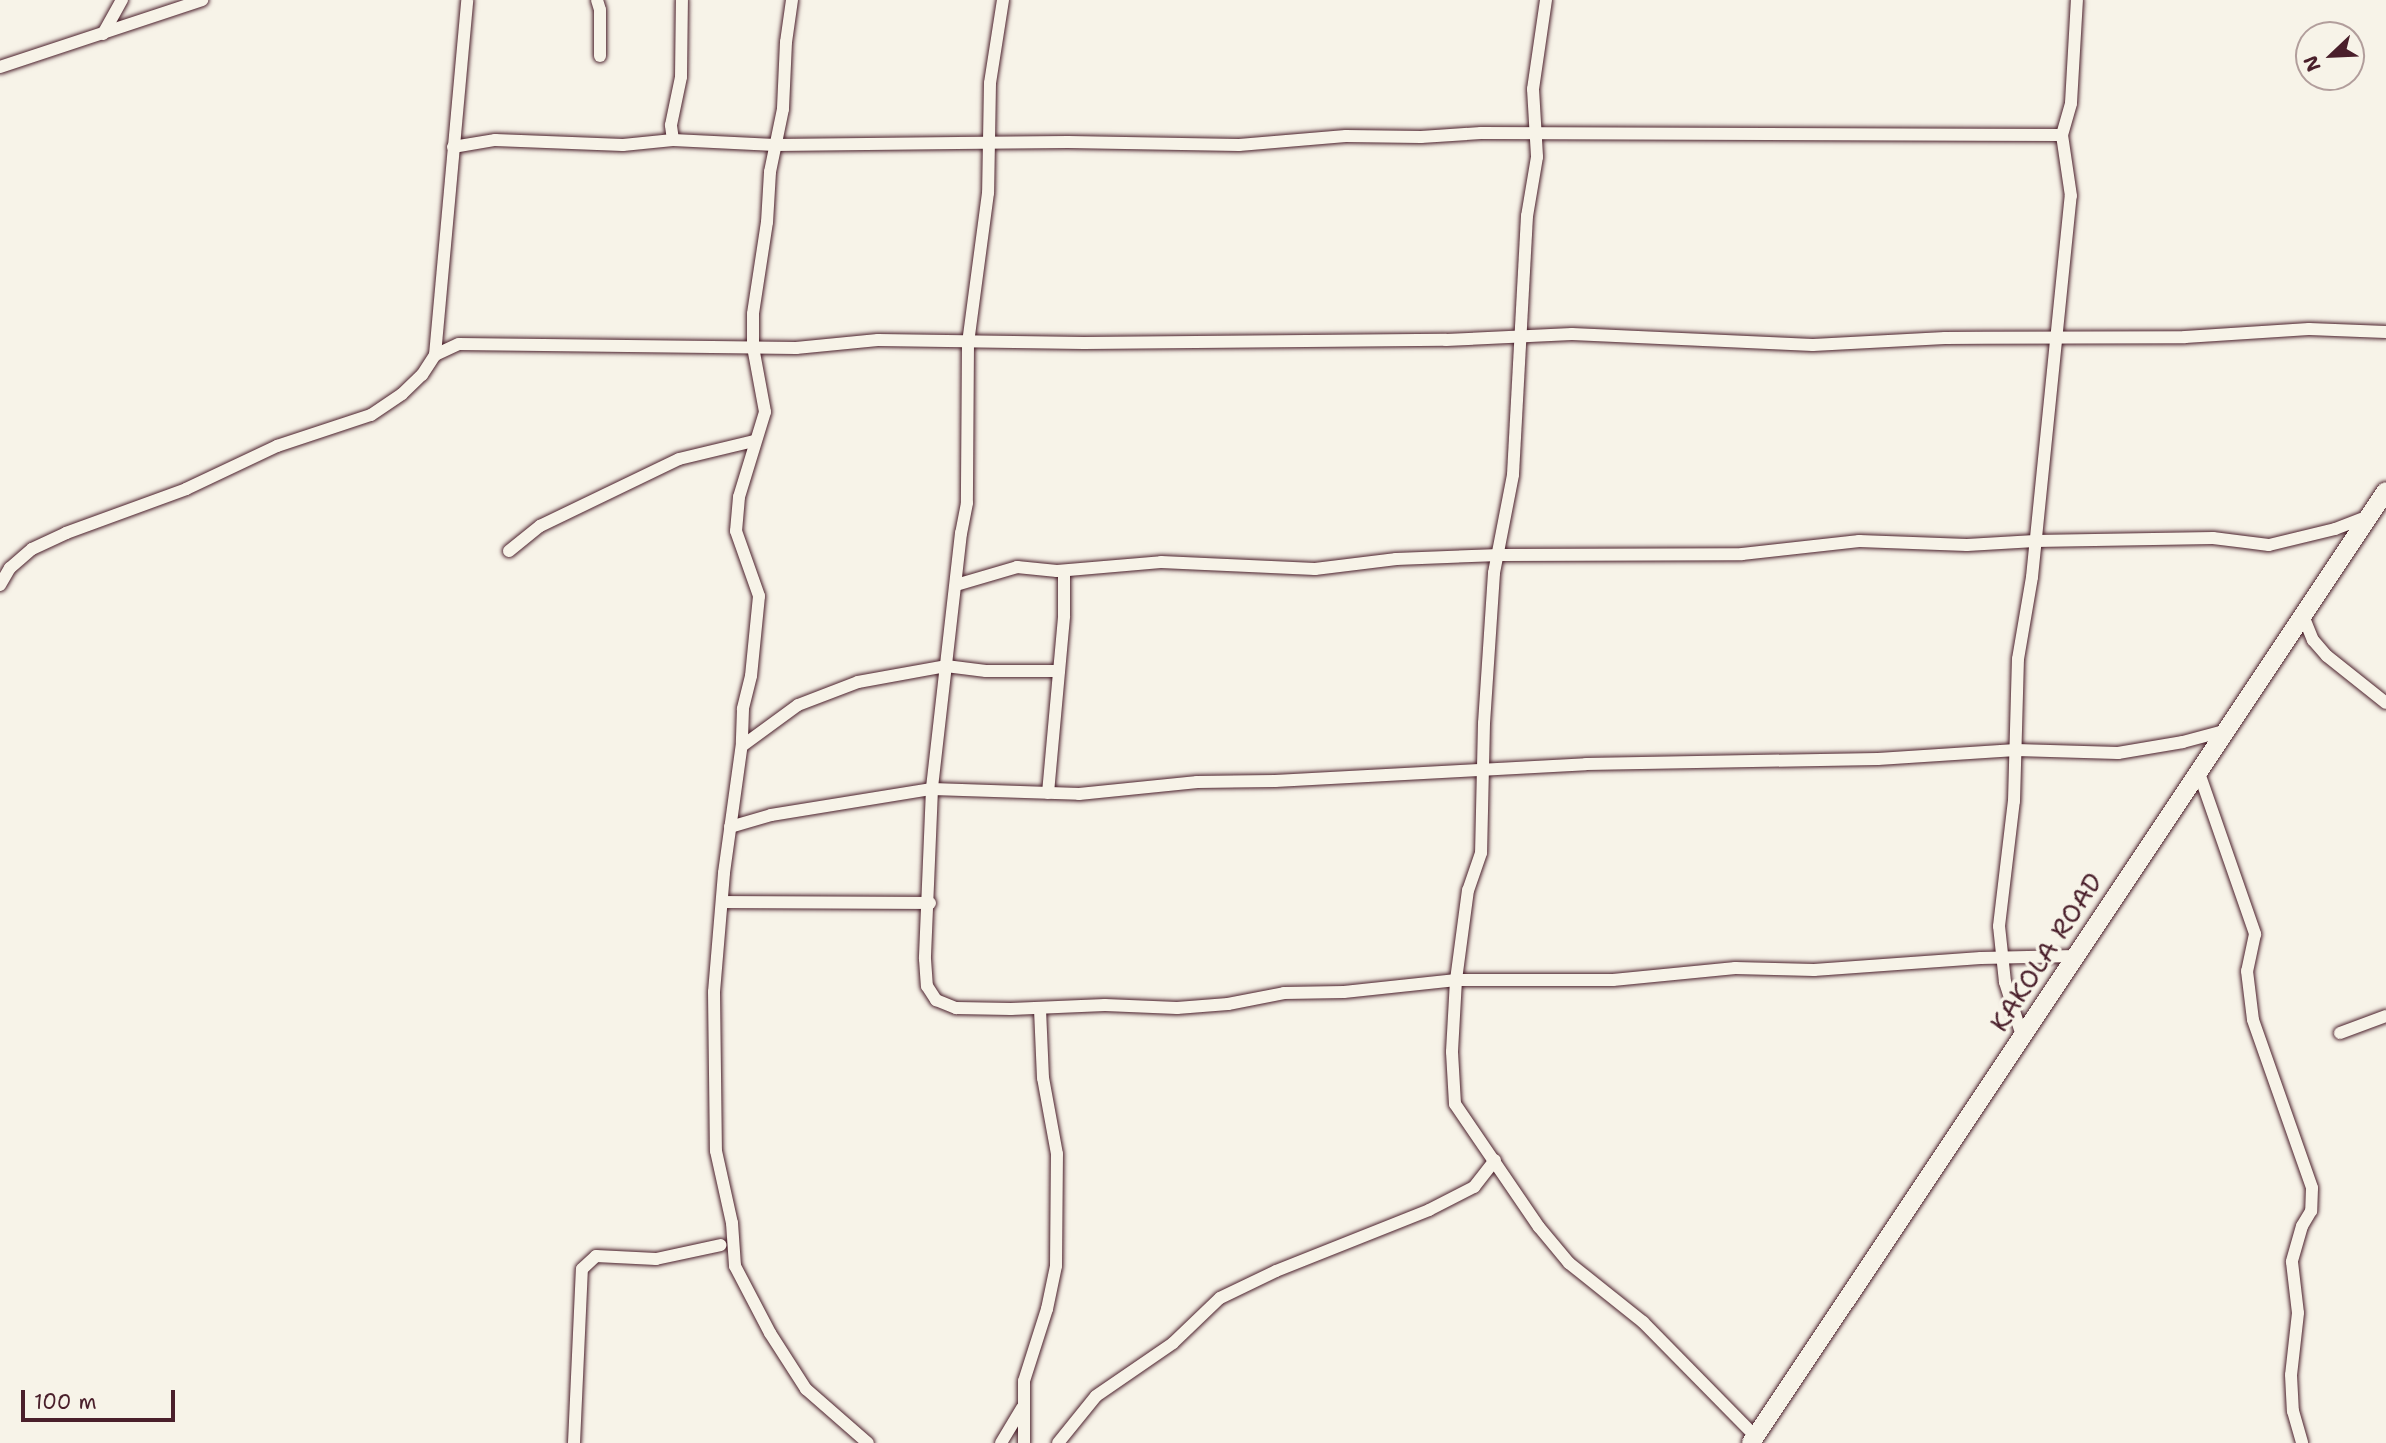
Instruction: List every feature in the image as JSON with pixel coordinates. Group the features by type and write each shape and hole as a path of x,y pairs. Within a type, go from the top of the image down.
{"main road":[{"name":"KAKOLA ROAD","path":"1753,1440 2224,731 2304,618 2386,491"}],"street":[{"path":"103,34 121,0"},
{"path":"0,67 202,0"},
{"path":"435,355 467,0"},
{"path":"597,0 600,56"},
{"path":"673,140 671,125 681,77 682,0"},
{"path":"792,0 786,42 783,109 775,145 753,314 753,346 765,407 739,497 736,531 759,596 751,676 743,709 742,746 730,827 714,992 716,1151 732,1223 735,1266 770,1333 806,1389 868,1443"},
{"path":"1003,0 990,83 988,193 968,342 967,503 932,789 926,975 930,993 936,1000 956,1008 1105,1005 1177,1008 1228,1004 1284,993 1344,992 1456,980 1614,980 1735,968 1814,971 2002,957 2075,956"},
{"path":"1546,0 1533,89 1537,133 1527,216 1513,475 1490,622 1481,853 1470,878 1456,980 1452,1052 1455,1104 1539,1227 1569,1263 1643,1322 1753,1440"},
{"path":"2022,1036 2009,998 1999,926 2013,815 2018,659 2035,541 2071,196 2062,135 2071,103 2077,0"},
{"path":"453,147 495,140 623,145 673,140 775,145 1239,145 1346,136 1537,133 2062,135"},
{"path":"0,585 10,568 32,549 65,533 186,489 277,446 372,415 402,394 422,375 435,355 450,345 478,342 595,347 657,344 830,346 878,340 968,342 1519,337 1572,334 1813,345 2057,336 2185,337 2309,330 2386,332"},
{"path":"509,551 540,526 654,470 691,455 754,442"},
{"path":"956,585 1017,567 1064,570 1108,564 1187,562 1315,569 1396,559 1499,555 1682,556 1768,552 1859,541 1967,545 2213,538 2269,545 2335,529 2370,515"},
{"path":"1048,793 1064,616 1064,570"},
{"path":"2304,618 2313,640 2327,656 2386,703"},
{"path":"742,746 779,717 814,698 858,682 946,666 986,671 1059,671"},
{"path":"730,827 771,815 932,789 1048,793 1124,791 1229,780 1275,781 1586,764 1878,759 2016,750 2118,753 2183,742 2224,731"},
{"path":"2198,770 2255,934 2247,971 2253,1020 2312,1188 2311,1211 2302,1226 2292,1262 2298,1312 2291,1375 2293,1411 2302,1443"},
{"path":"722,902 929,904"},
{"path":"1024,1443 1024,1381 1047,1309 1056,1266 1057,1154 1043,1078 1040,1008"},
{"path":"2340,1033 2386,1016"},
{"path":"1058,1443 1096,1396 1174,1343 1220,1298 1276,1271 1429,1210 1474,1187 1495,1160"},
{"path":"573,1443 582,1269 596,1256 656,1259 721,1245"},
{"path":"1001,1443 1022,1408"},
{"path":"846,1443 849,1429"}]}
